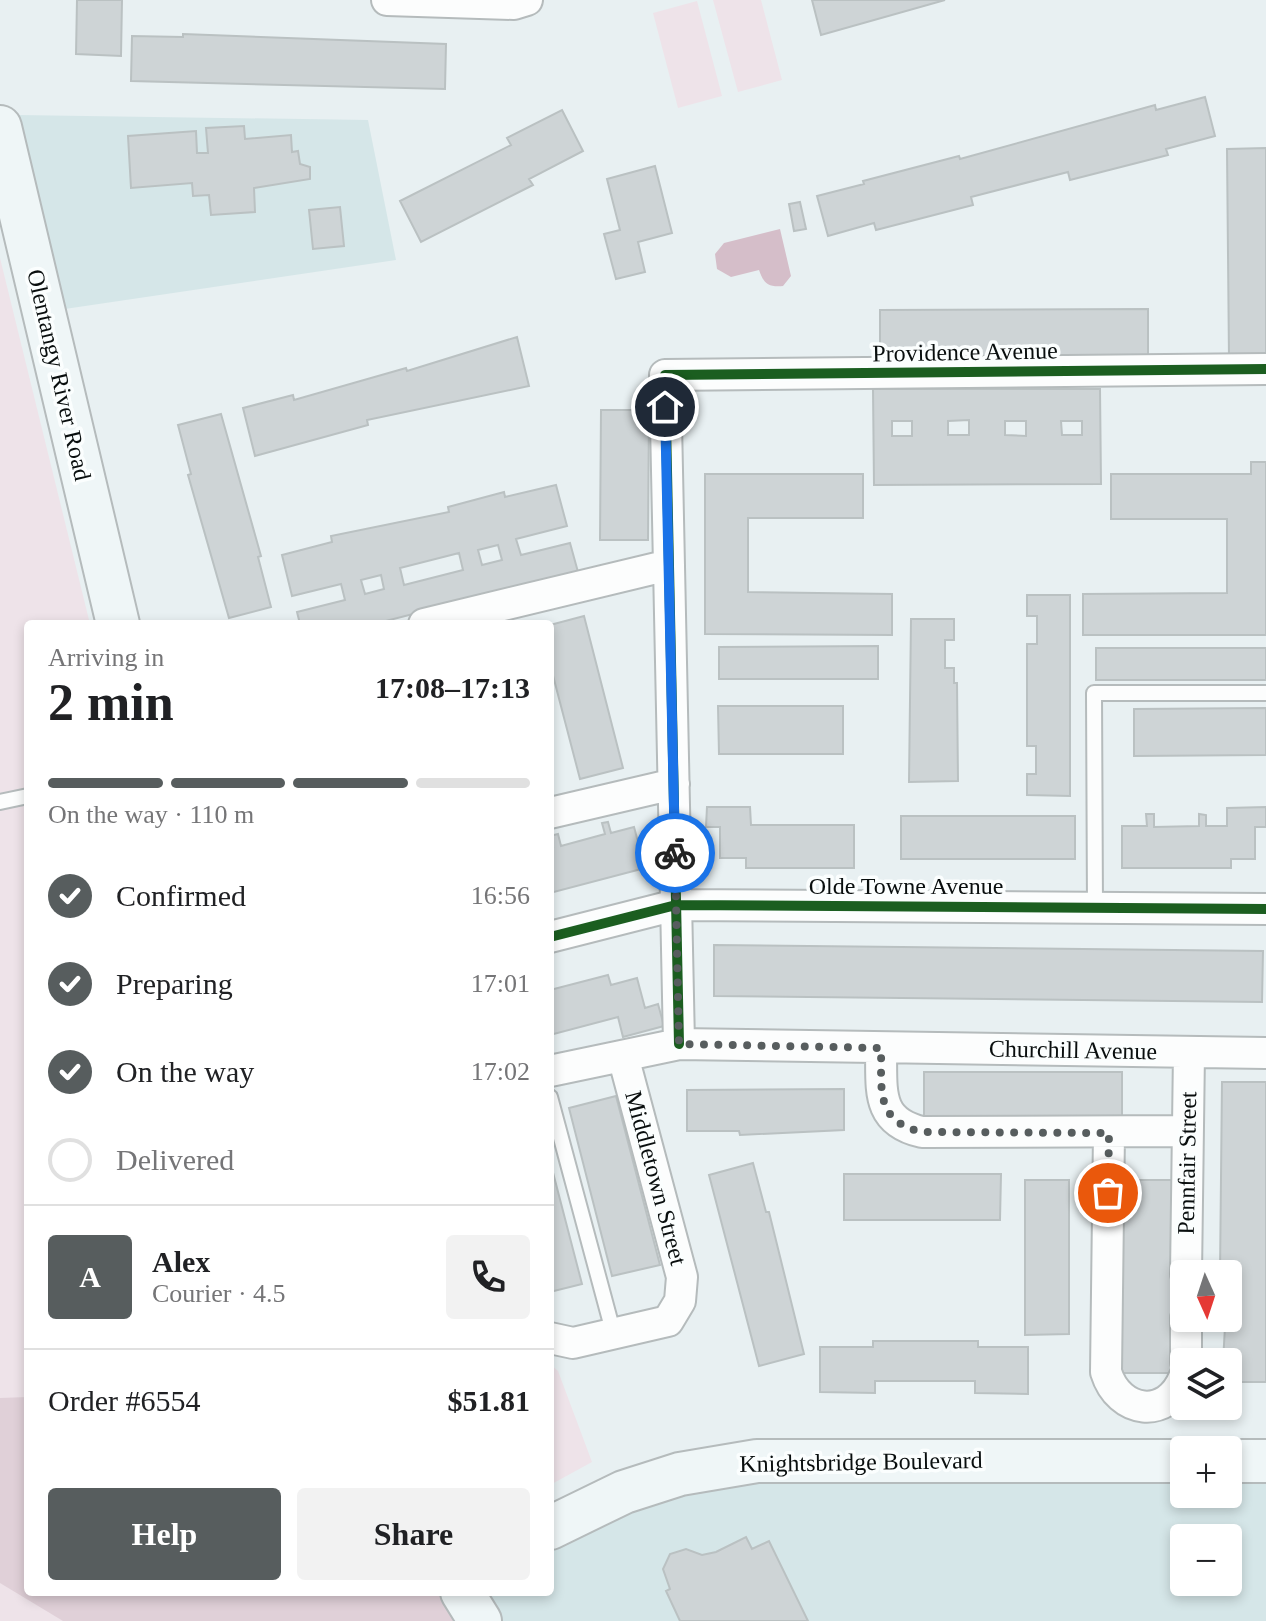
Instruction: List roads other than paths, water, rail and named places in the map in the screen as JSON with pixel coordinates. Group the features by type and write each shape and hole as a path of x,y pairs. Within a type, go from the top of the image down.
{"street":[{"path":"387,0 514,4 527,0"},
{"name":"Olentangy River Road","path":"0,127 117,620"},
{"name":"Providence Avenue","path":"669,565 665,375 1266,369"},
{"path":"441,620 669,565 679,1044"},
{"path":"554,812 674,784"},
{"name":"Olde Towne Avenue","path":"554,936 676,905 1266,909"},
{"name":"Churchill Avenue","path":"554,1070 679,1044 1266,1053"},
{"path":"881,1048 886,1111 901,1127 922,1132 1187,1131"},
{"name":"Pennfair Street","path":"1186,1260 1189,1052"},
{"name":"Middletown Street","path":"554,1339 573,1343 614,1336 668,1321 680,1301 682,1277 623,1056"},
{"path":"1109,1133 1106,1372 1112,1390 1126,1403 1144,1407 1164,1403 1170,1398"},
{"name":"Knightsbridge Boulevard","path":"554,1526 624,1492 680,1474 757,1461 1170,1461"},
{"path":"1242,1461 1266,1461"},
{"path":"464,1596 480,1621"}],"lane":[{"path":"1095,908 1094,693 1266,693"},
{"path":"0,802 24,797"},
{"path":"554,1112 614,1336"}]}
